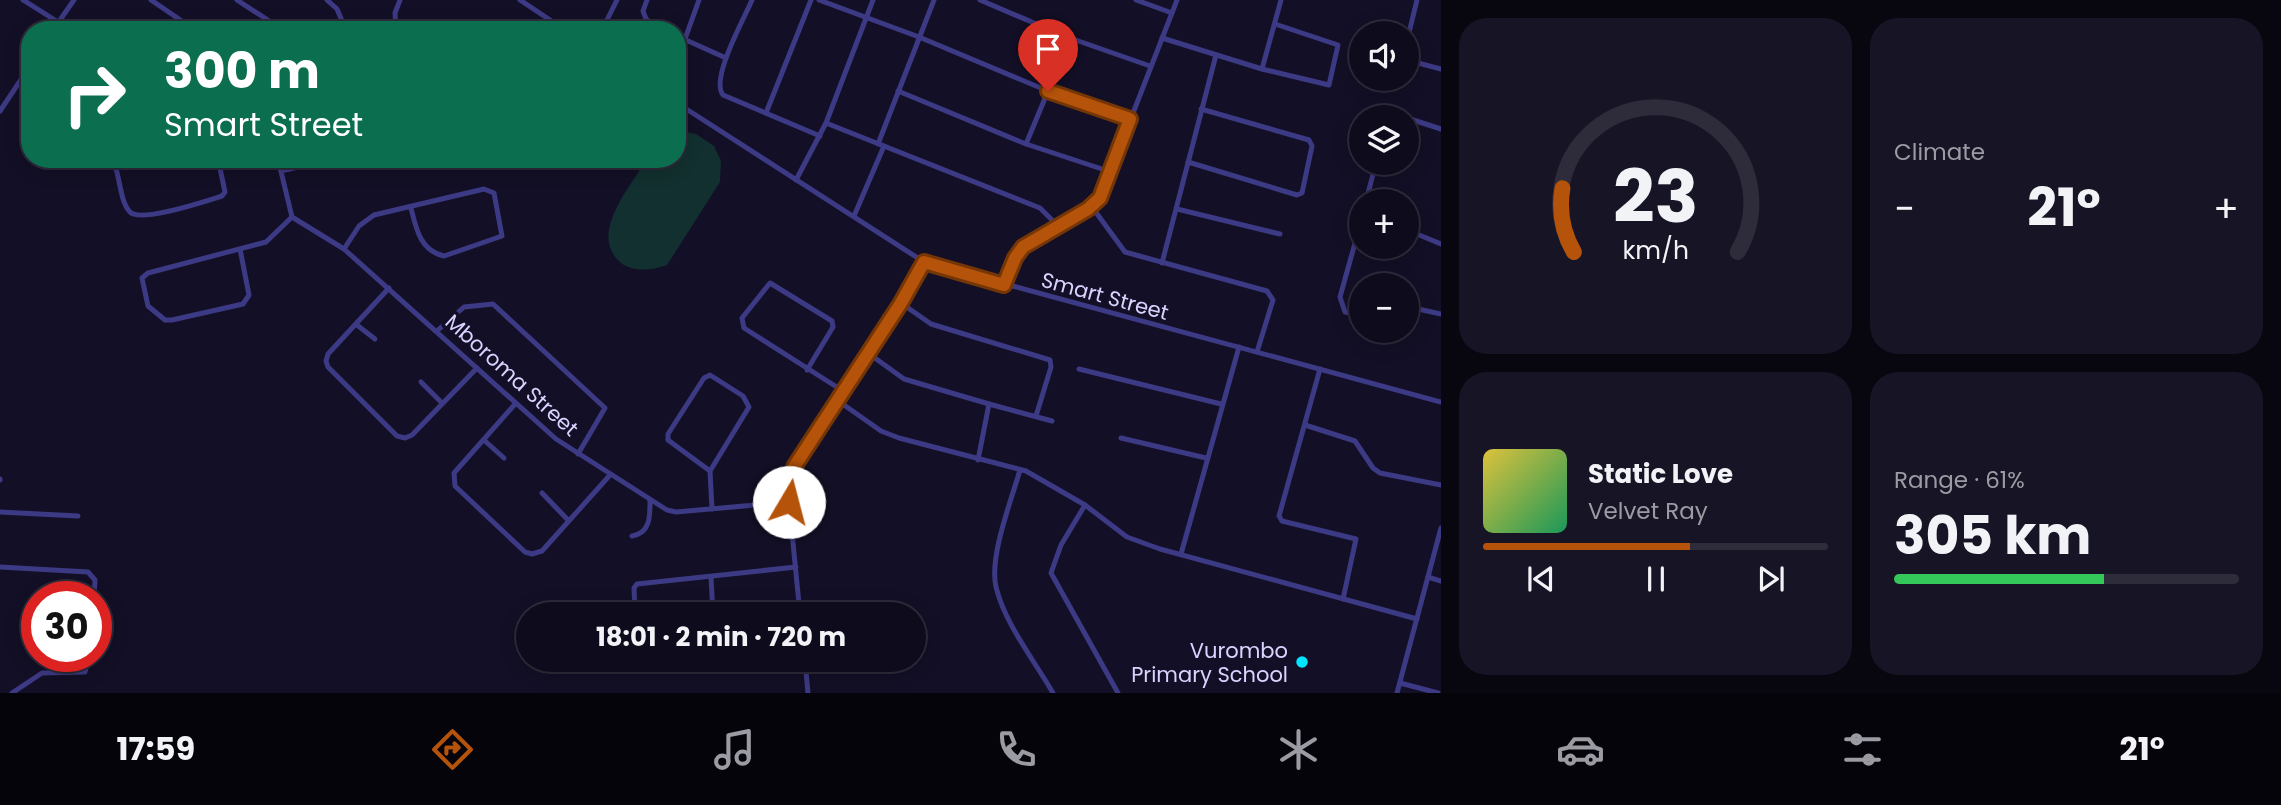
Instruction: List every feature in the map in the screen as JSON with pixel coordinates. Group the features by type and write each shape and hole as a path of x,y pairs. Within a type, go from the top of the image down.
{"street":[{"path":"23,0 56,21"},
{"path":"59,21 74,0"},
{"path":"150,0 182,21"},
{"path":"237,0 269,21"},
{"path":"327,0 337,9 342,21"},
{"path":"395,21 395,13 400,0"},
{"path":"520,0 552,21"},
{"path":"647,0 643,10 649,21"},
{"path":"686,36 699,0"},
{"path":"752,0 726,58 718,84 719,90 820,136"},
{"path":"766,113 811,0"},
{"path":"819,0 919,37 1048,91 1130,119"},
{"path":"796,180 826,122 873,0"},
{"path":"853,216 934,0"},
{"path":"980,0 1067,37 1150,66"},
{"path":"1136,0 1172,13"},
{"path":"1004,285 1019,251 1092,207 1100,198 1177,0"},
{"path":"1262,69 1281,0"},
{"path":"1412,21 1417,0"},
{"path":"607,21 616,1"},
{"path":"1162,38 1325,86 1331,81 1338,45 1275,24"},
{"path":"686,39 726,58"},
{"path":"1162,263 1216,55"},
{"path":"1419,63 1441,69"},
{"path":"0,111 21,80"},
{"path":"898,91 1026,144 1111,172"},
{"path":"1026,144 1048,91"},
{"name":"Smart Street","path":"686,109 924,262 1441,402"},
{"path":"1188,163 1297,195 1302,193 1312,146 1309,139 1200,109"},
{"path":"826,122 1041,208 1058,226"},
{"path":"1419,122 1441,129"},
{"path":"117,168 128,210 133,215 149,216 222,196 225,192 220,168"},
{"path":"240,249 249,295 243,304 172,320 165,320 148,306 142,278 148,272 271,239 292,217 280,168"},
{"path":"281,171 293,168"},
{"path":"344,249 366,219 411,208 490,189 494,193 502,236 444,256 436,254 419,237 411,208"},
{"path":"1092,207 1125,253 1271,295 1273,300 1257,352"},
{"path":"1177,209 1280,234"},
{"name":"Mboroma Street","path":"292,217 344,249 438,330 516,403 578,454 650,500 676,513 789,502"},
{"path":"1419,235 1441,244"},
{"path":"1349,313 1345,312 1340,297 1351,259"},
{"path":"799,602 789,502 794,467 901,303 924,262"},
{"path":"807,370 833,327 832,321 769,283 741,323 807,370 843,391"},
{"path":"389,288 328,355 326,361 328,368 397,436 412,436 477,368"},
{"path":"901,303 931,324 1050,360 1051,367 1036,416"},
{"path":"438,330 464,307 494,304 606,408 578,454"},
{"path":"1419,309 1441,314"},
{"path":"357,325 375,340"},
{"path":"1181,554 1239,347"},
{"path":"867,353 904,379 1052,421"},
{"path":"1079,369 1221,404"},
{"path":"1320,369 1279,516 1282,521 1356,539 1343,599"},
{"path":"710,471 668,440 675,423 704,378 710,375 743,397 749,407 710,471 712,509"},
{"path":"421,382 442,403"},
{"path":"837,400 881,431 899,439 1033,473 1084,505 1127,537 1417,619"},
{"path":"516,403 485,441 454,472 452,480 455,486 525,552 532,554 542,551 610,475"},
{"path":"978,460 989,404"},
{"path":"1305,425 1354,442 1377,471 1441,485"},
{"path":"1121,438 1206,458"},
{"path":"485,441 504,458"},
{"path":"1020,470 998,552 996,586 1005,611 1052,693"},
{"path":"542,493 568,520"},
{"path":"632,536 640,535 647,528 650,500"},
{"path":"1084,505 1061,545 1051,573 1118,693"},
{"path":"0,512 78,516"},
{"path":"1397,693 1441,528"},
{"path":"635,602 634,588 637,584 796,567"},
{"path":"0,568 88,572 95,581"},
{"path":"711,577 712,602"},
{"path":"1428,577 1441,581"},
{"path":"12,693 42,673 85,672"},
{"path":"806,672 808,693"},
{"path":"1400,682 1438,693"}],"green space":[{"path":"686,132 696,134 714,146 721,161 720,182 667,265 649,269 630,268 620,262 611,251 608,238 610,224 623,196 641,168 686,168"}],"place":[{"name":"Vurombo Primary School","path":"1302,662"}],"route":[{"path":"789,502 794,467 901,303 924,262 1004,285 1015,258 1023,247 1092,207 1100,198 1130,119 1048,91"}]}
